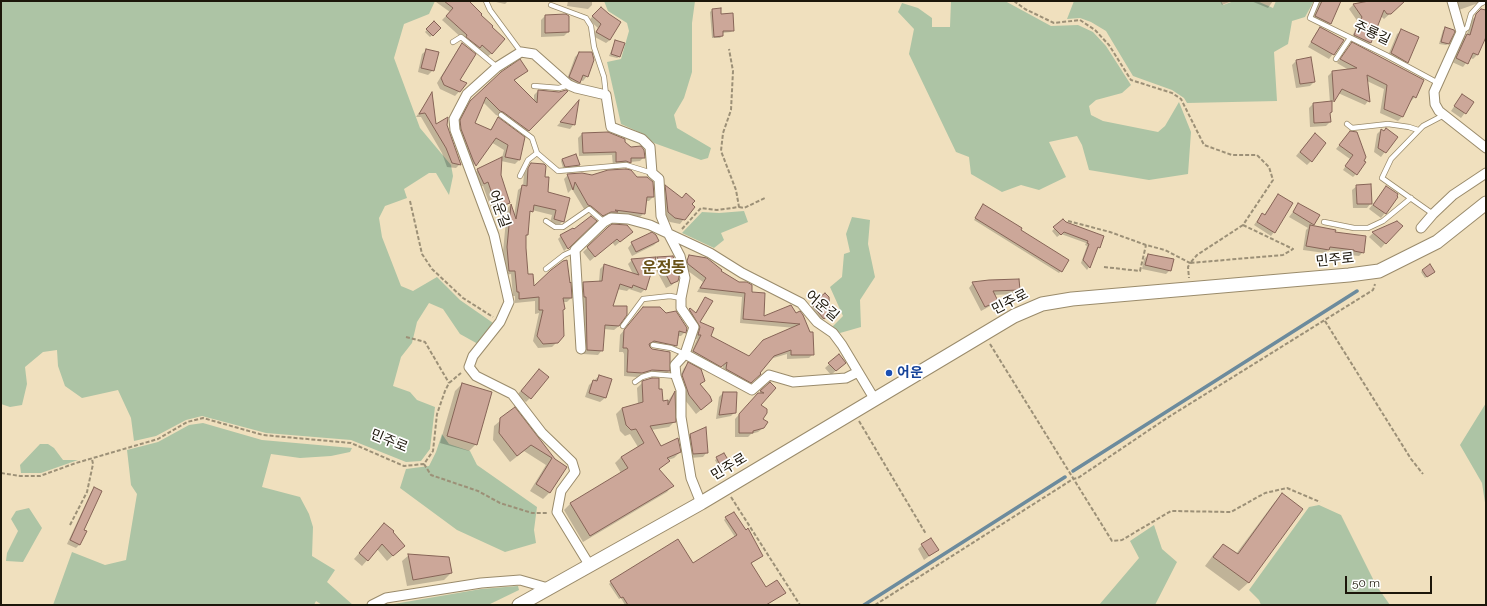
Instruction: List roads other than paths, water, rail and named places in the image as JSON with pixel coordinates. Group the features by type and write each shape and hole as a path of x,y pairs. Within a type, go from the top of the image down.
{"main road":[{"name":"민주로","path":"519,605 701,503 1014,316 1042,304 1072,299 1349,275 1378,271 1437,242 1486,203"}],"street":[{"path":"1452,1 1461,32 1434,92 1435,104 1444,114 1486,148"},
{"name":"어운길","path":"521,52 496,67 466,94 454,119 455,130 494,236 509,302 500,322 473,356 468,367 476,376 512,394 542,432 572,462 575,472 561,491 557,512 590,566"},
{"path":"521,52 534,54 568,85 606,95 611,127 642,139 650,146 652,173 659,179 661,216 680,256 685,278 681,298 681,308 694,327 685,354 675,365 676,376 681,390 681,417 691,478 701,503"},
{"path":"1421,228 1453,195 1486,173"},
{"name":"어운길","path":"604,222 611,218 628,219 650,225 710,253 742,273 800,303 817,322 833,333 842,345 875,400"},
{"path":"581,349 575,250 604,222"},
{"path":"685,354 752,390 769,375 793,382 846,378 858,372"},
{"path":"372,605 386,598 481,583 520,580 548,588"}],"lane":[{"path":"486,1 490,10 521,52"},
{"name":"주룡길","path":"1317,1 1310,18 1386,55 1438,83"},
{"path":"1461,32 1466,28 1471,14 1480,4 1486,1"},
{"path":"551,5 586,18 591,26 594,47 604,77 606,95"},
{"path":"453,42 461,37 496,67"},
{"path":"1336,59 1350,38"},
{"path":"534,86 559,88 568,85"},
{"path":"501,114 532,138 537,153 558,171 626,165 652,173"},
{"path":"1433,214 1382,178 1391,159 1418,130 1444,114"},
{"path":"1347,124 1352,128 1388,124 1418,130"},
{"path":"520,176 528,160 537,153"},
{"path":"1324,222 1354,228 1368,228 1383,221 1411,198"},
{"path":"546,221 555,227 563,227 590,209 604,222"},
{"path":"546,269 564,255 575,250"},
{"path":"623,326 644,299 670,296 681,298"},
{"path":"654,346 670,348 685,354"},
{"path":"635,382 642,377 652,374 676,376"}],"waterway":[{"path":"1073,471 1357,291"},
{"path":"864,605 1065,477"}],"place":[{"name":"어운","path":"889,373"}],"district":[{"name":"운정동","path":"664,268"}]}
